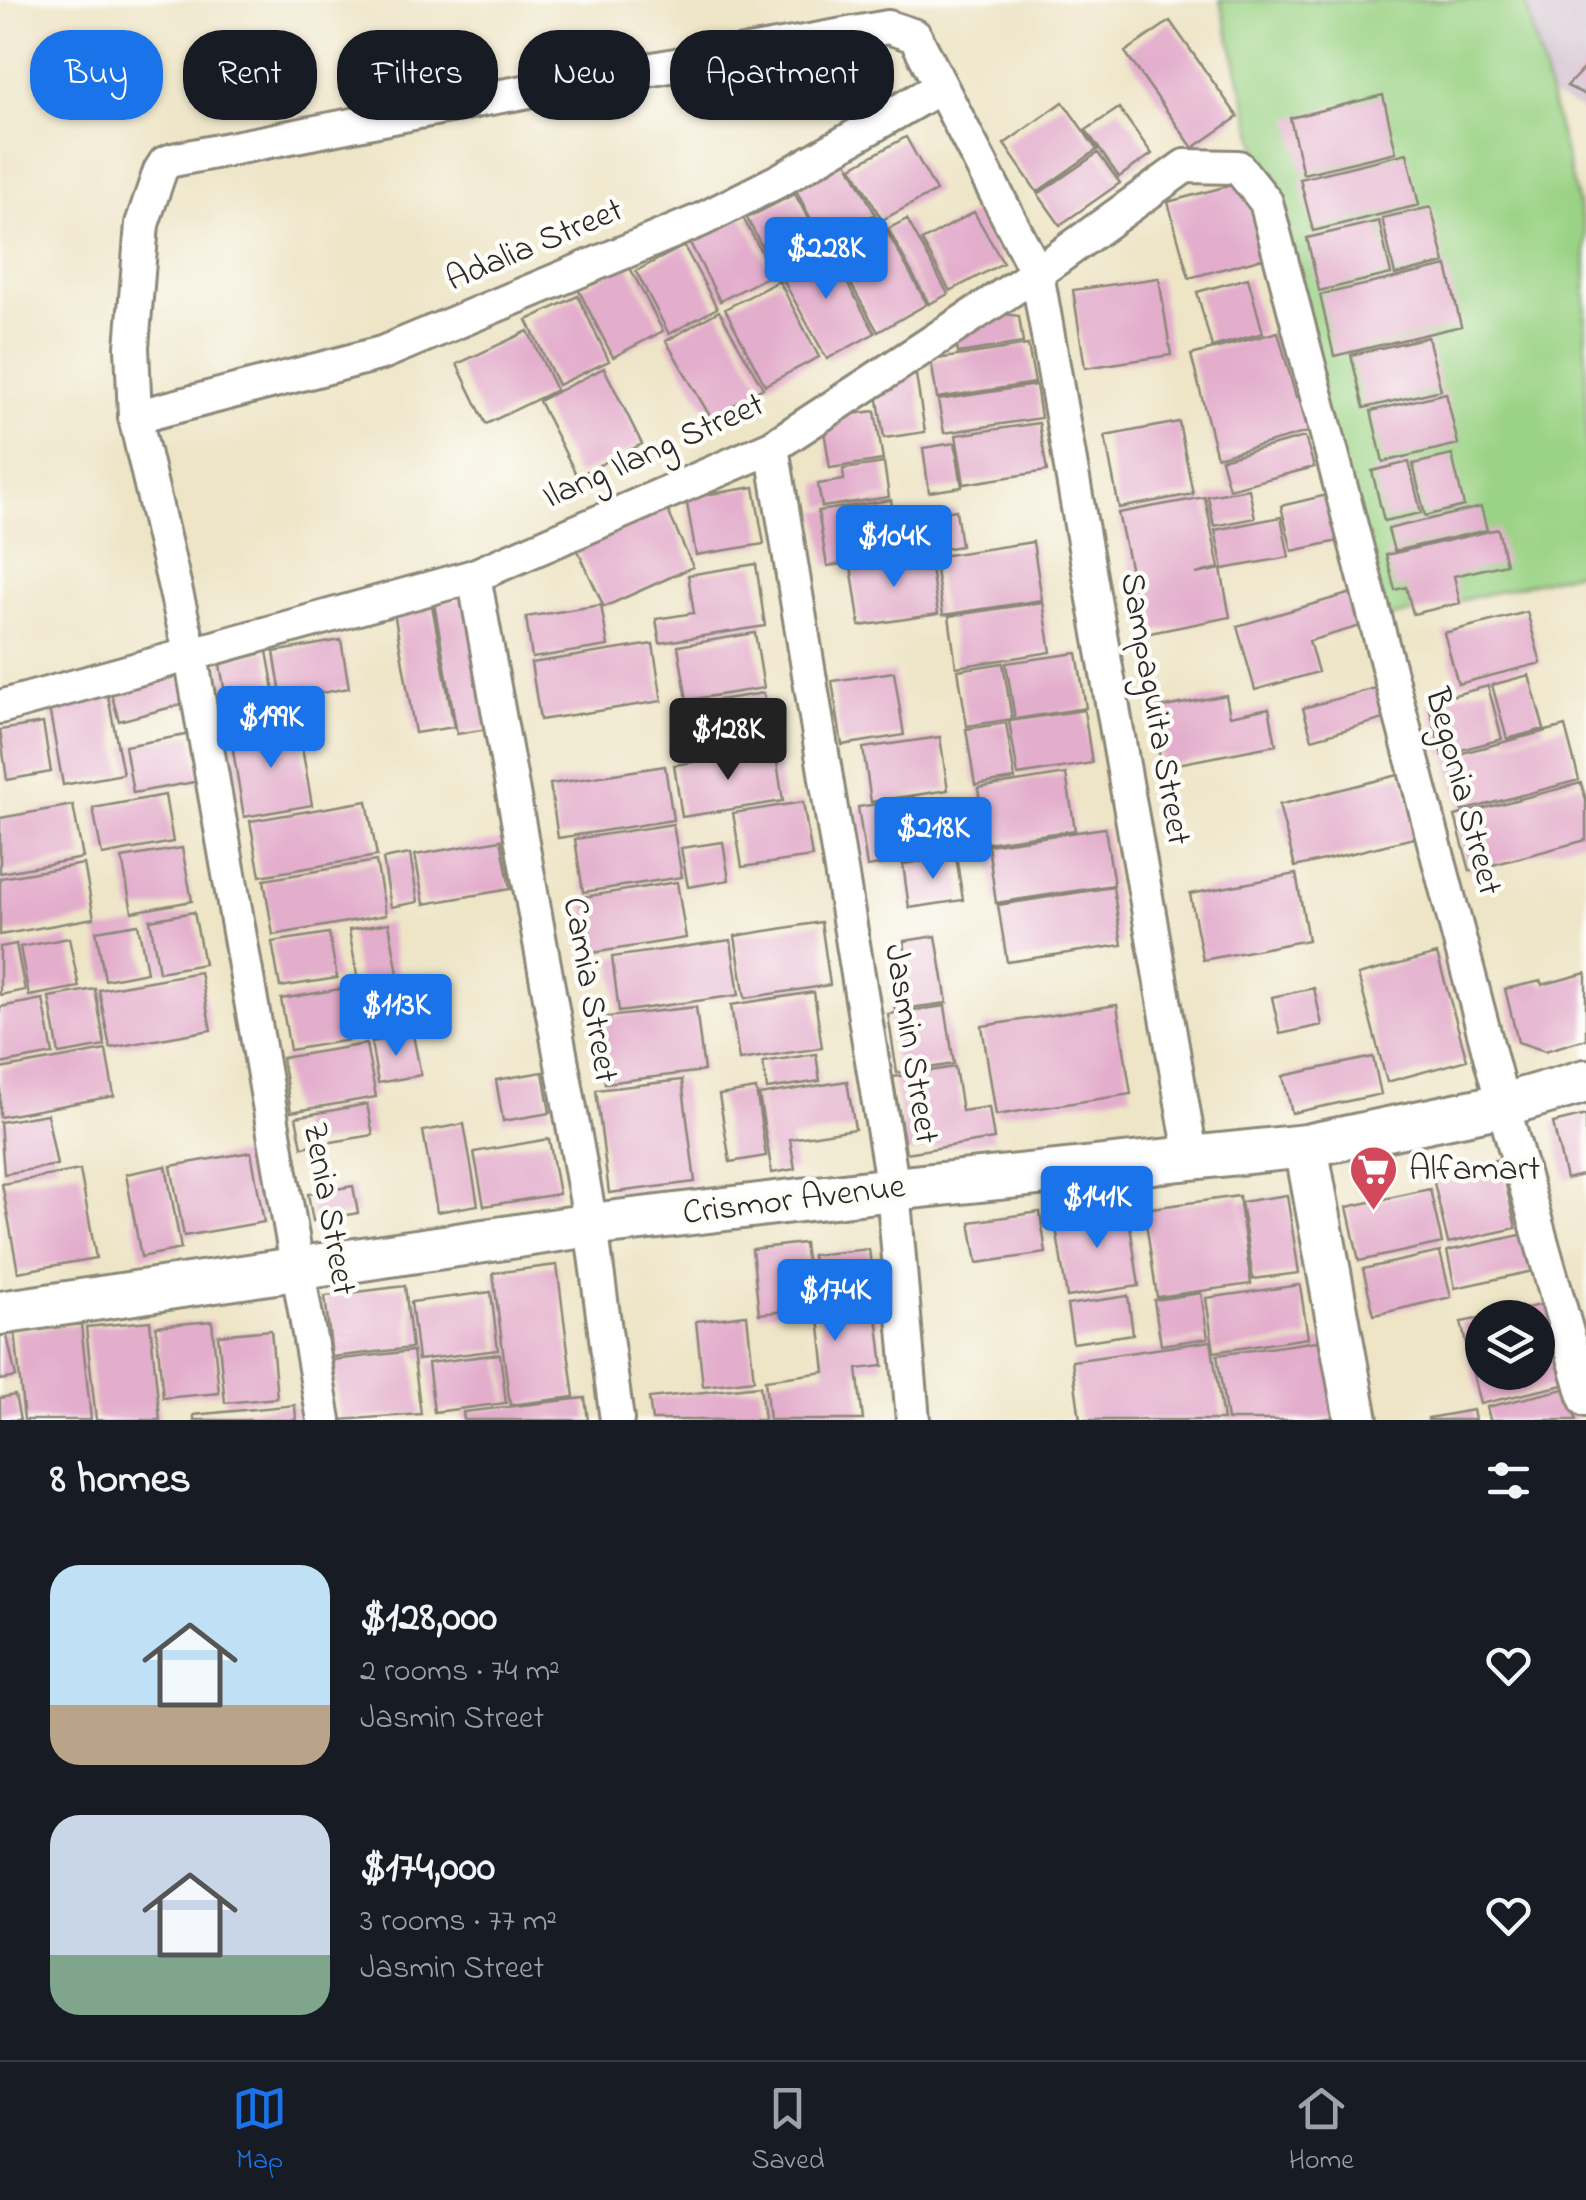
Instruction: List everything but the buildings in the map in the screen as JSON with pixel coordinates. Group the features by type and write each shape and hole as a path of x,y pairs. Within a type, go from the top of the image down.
{"street":[{"name":"Zenia Street","path":"324,1420 192,656 136,417 132,348 142,224 152,190 165,163 485,99 888,26 915,36"},
{"name":"Sampaguita Street","path":"915,36 1037,273 1192,1160"},
{"name":"Adalia Street","path":"136,417 400,346 702,220 780,180 940,87"},
{"name":"Ilang Ilang Street","path":"0,707 474,576 772,446 1037,273 1186,166 1238,168 1266,202"},
{"name":"Begonia Street","path":"1266,202 1503,1105 1586,1400"},
{"name":"Jasmin Street","path":"772,446 893,1189 913,1420"},
{"name":"Camia Street","path":"474,576 591,1226 617,1420"},
{"name":"Crismor Avenue","path":"0,1313 591,1226 893,1189 1306,1146 1503,1105 1586,1081"},
{"path":"1306,1146 1356,1420"}],"shaded area":[{"path":"1525,0 1586,0 1586,112 1550,96"}],"green space":[{"path":"1220,0 1525,0 1586,234 1586,570 1377,621"}],"place":[{"name":"Alfamart","path":"1374,1212"}]}
